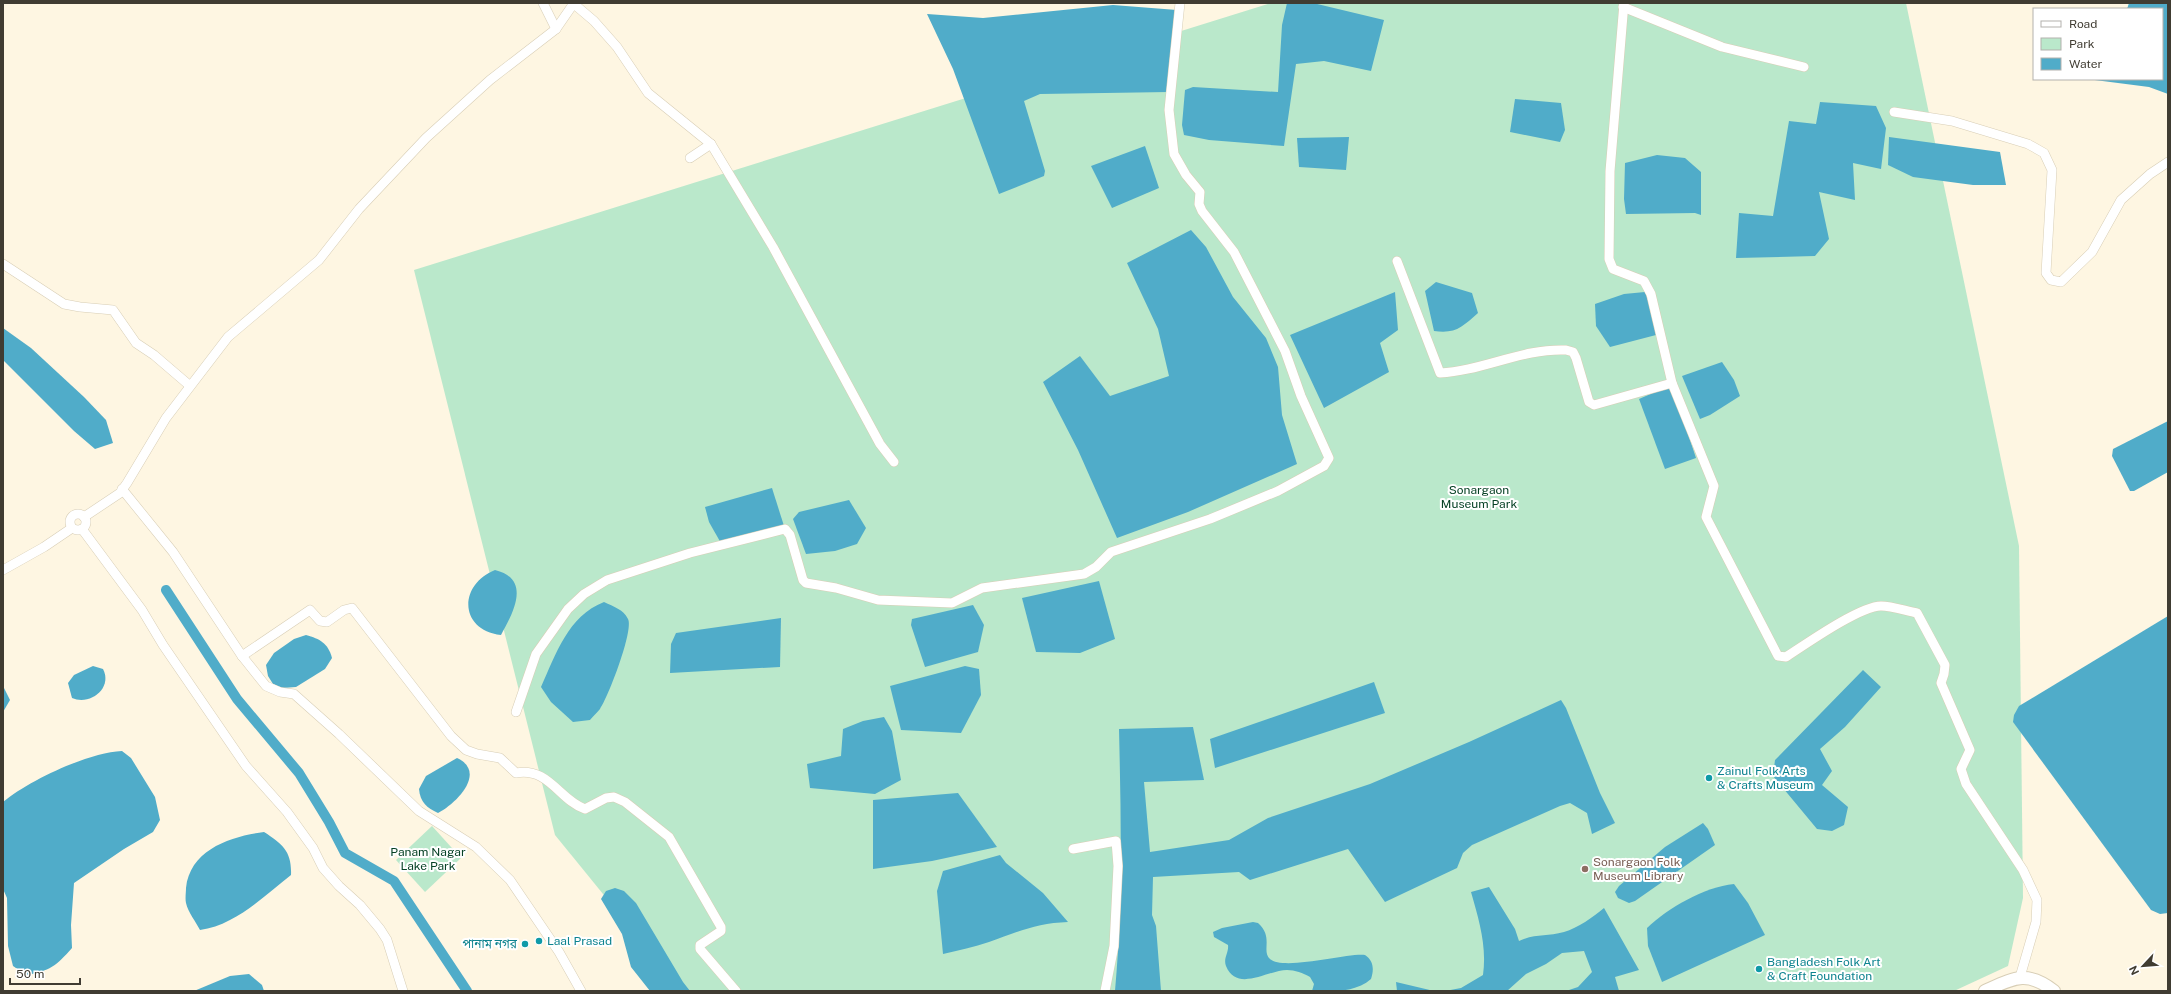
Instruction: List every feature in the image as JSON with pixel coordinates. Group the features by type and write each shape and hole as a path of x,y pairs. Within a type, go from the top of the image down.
{"main road":[{"path":"1985,991 2020,977 2039,980 2054,991"}],"street":[{"path":"543,3 556,29"},
{"path":"516,712 536,654 568,608 584,594 607,580 690,553 785,529 790,535 803,580 806,583 836,588 878,600 952,603 982,588 1084,574 1096,567 1111,552 1231,510 1278,491 1324,466 1329,458 1301,396 1285,351 1234,252 1202,212 1199,204 1200,192 1186,174 1174,154 1169,110 1180,3"},
{"path":"84,517 108,501 122,489 143,459 166,418 189,385 228,337 319,260 359,209 426,138 490,80 556,29 574,4 594,21 617,47 648,93 711,144 773,247 880,444 894,462"},
{"path":"1804,67 1722,47 1624,5 1610,171 1609,258 1613,269 1644,281 1646,284 1650,294 1672,383 1714,486 1706,517 1778,656 1786,657 1853,614 1870,607 1882,606 1917,613 1932,639 1945,665 1941,683 1970,750 1961,768 1966,784 2022,870 2037,900 2036,922 2020,977"},
{"path":"1894,112 1952,121 2028,144 2044,153 2052,170 2046,273 2051,280 2061,282 2092,252 2122,200 2150,174 2168,162"},
{"path":"690,158 711,144"},
{"path":"1397,261 1440,373 1464,369 1495,361 1566,350 1573,352 1589,402 1594,405 1672,383"},
{"path":"3,264 64,304 113,310 136,343 154,355 189,385"},
{"path":"122,489 173,552 242,656 266,686 280,692 294,694 339,734 419,810 476,847 510,880 551,940 581,991"},
{"path":"79,514 84,517 86,524 82,529 77,530 72,528 70,520 73,515 79,514"},
{"path":"3,570 44,547 72,528"},
{"path":"82,529 142,610 193,690 246,766 287,812 313,848 323,868 339,886 360,905 380,929 387,940 403,991"},
{"path":"242,656 310,610 320,621 327,622 344,610 352,608 452,736 466,750 477,754 500,758 516,773 532,772 550,782 576,806 586,809 606,798 614,797 625,802 670,837 721,927 721,930 700,945 700,949 736,991"},
{"path":"1073,849 1116,841 1118,866 1114,946 1105,991"}],"green space":[{"name":"Sonargaon Museum Park","path":"1271,3 1906,3 2019,546 2023,898 2008,966 1954,991 682,991 555,835 414,270"},
{"name":"Panam Nagar Lake Park","path":"432,826 461,858 425,892 396,860"}],"water":[{"path":"1287,3 1313,3 1384,20 1371,71 1324,61 1296,64 1284,146 1209,140 1184,135 1182,125 1185,90 1193,87 1278,92 1282,25"},
{"path":"2129,3 2168,3 2168,94 2149,87 2095,80 2163,80 2163,8 2127,8"},
{"path":"1113,5 1177,10 1169,92 1040,94 1024,101 1045,171 1044,176 999,194 953,69 927,14 983,18"},
{"path":"1515,99 1561,103 1565,130 1560,142 1510,132"},
{"path":"1820,102 1876,106 1886,128 1881,169 1853,163 1855,200 1819,192 1829,239 1815,256 1736,258 1739,213 1773,216 1789,121 1816,124"},
{"path":"1349,137 1346,170 1299,167 1297,138"},
{"path":"1889,137 2000,152 2006,185 1973,185 1913,177 1888,165"},
{"path":"1145,146 1159,188 1112,208 1091,166"},
{"path":"1657,155 1685,158 1701,172 1701,215 1695,213 1626,214 1624,199 1625,163"},
{"path":"1191,230 1206,247 1233,297 1266,338 1278,367 1282,415 1297,464 1188,512 1117,538 1078,450 1043,382 1080,356 1110,396 1169,376 1158,329 1127,263"},
{"path":"1436,282 1472,293 1478,313 1463,326 1448,331 1434,331 1425,291"},
{"path":"1395,292 1398,330 1380,343 1389,372 1324,408 1290,335"},
{"path":"1645,292 1653,313 1656,335 1610,347 1596,326 1595,304 1624,294"},
{"path":"3,328 31,348 84,397 106,420 113,443 95,449 74,431 3,360"},
{"path":"1722,362 1734,380 1740,396 1710,415 1700,419 1682,376"},
{"path":"1669,386 1684,422 1696,458 1665,469 1639,399"},
{"path":"2168,421 2168,472 2134,491 2130,491 2112,456 2113,449"},
{"path":"772,488 784,526 722,545 709,522 705,507"},
{"path":"849,500 866,528 857,544 835,551 806,554 793,519 799,512"},
{"path":"495,570 506,574 513,581 516,589 514,607 501,635 487,631 477,625 471,616 468,606 474,586 483,577"},
{"path":"1099,581 1115,639 1080,653 1036,652 1022,598"},
{"path":"604,602 621,611 628,619 629,626 624,649 614,679 600,709 590,720 573,722 551,702 541,687 558,649 572,626 592,608"},
{"path":"973,605 984,625 978,652 925,667 911,625 912,619"},
{"path":"2168,616 2168,913 2160,914 2151,910 2013,722 2014,715 2019,706"},
{"path":"781,618 780,667 670,673 671,644 676,633"},
{"path":"306,635 323,642 326,645 332,658 325,669 296,687 282,688 273,684 268,676 266,665 274,653 294,639"},
{"path":"93,666 103,669 105,683 102,689 98,694 86,700 72,698 68,683 74,675"},
{"path":"965,666 979,669 981,695 961,733 901,730 890,686"},
{"path":"1863,670 1881,687 1845,727 1820,749 1832,771 1822,785 1848,807 1844,825 1832,831 1817,829 1773,776 1775,760"},
{"path":"1374,682 1385,713 1215,768 1210,739"},
{"path":"3,686 10,700 3,712"},
{"path":"1561,700 1566,708 1600,793 1615,823 1592,834 1587,813 1570,803 1560,806 1472,845 1463,853 1457,868 1385,902 1348,849 1250,880 1239,872 1153,877 1152,915 1156,926 1161,991 1115,991 1118,958 1121,828 1119,729 1193,727 1204,780 1144,782 1150,852 1229,840 1268,818 1370,784 1469,742"},
{"path":"884,717 892,731 901,780 875,794 810,788 807,764 841,756 843,729 863,721"},
{"path":"122,751 131,758 155,797 160,820 153,832 124,849 74,883 71,925 72,948 52,967 41,972 26,975 13,966 8,946 7,898 3,889 3,802 28,785 76,762 108,753"},
{"path":"457,758 466,764 469,771 469,779 466,787 460,795 438,813 425,804 421,798 419,789 426,776"},
{"path":"958,793 997,847 932,861 873,869 873,800"},
{"path":"1703,823 1708,829 1715,845 1635,901 1629,903 1618,898 1615,892 1619,886 1665,847"},
{"path":"264,832 285,849 290,860 291,875 237,916 213,927 200,930 188,910 186,903 186,888 189,875 195,863 204,854 226,841"},
{"path":"1000,855 1006,863 1043,893 1068,922 1037,926 983,944 943,954 937,891 943,871"},
{"path":"1734,884 1748,903 1765,935 1662,982 1648,946 1647,928 1665,913 1687,900 1711,889"},
{"path":"1489,887 1515,929 1519,941 1575,928 1604,908 1639,970 1615,977 1619,991 1566,991 1578,987 1592,972 1584,951 1562,953 1546,964 1526,974 1507,991 1445,991 1461,988 1483,975 1483,943 1471,892"},
{"path":"615,888 624,891 636,903 683,982 690,991 650,991 631,967 622,934 601,899 606,891"},
{"path":"1253,922 1258,923 1263,928 1266,938 1267,952 1270,959 1277,962 1288,963 1365,955 1372,963 1373,972 1371,979 1365,984 1351,989 1336,991 1312,991 1314,984 1310,977 1293,971 1279,971 1254,978 1238,978 1231,974 1225,963 1228,945 1214,937 1213,932 1222,928"},
{"path":"249,974 262,985 264,991 194,991 230,976"},
{"path":"1396,982 1434,991 1397,991"}],"waterway":[{"path":"166,590 237,699 299,773 329,822 345,853 394,881 467,991"}],"place":[{"name":"Zainul Folk Arts & Crafts Museum","path":"1709,778"},
{"name":"Sonargaon Folk Museum Library","path":"1585,869"},
{"name":"Laal Prasad","path":"539,941"},
{"name":"পানাম নগর","path":"525,944"},
{"name":"Bangladesh Folk Art & Craft Foundation","path":"1759,969"}]}
